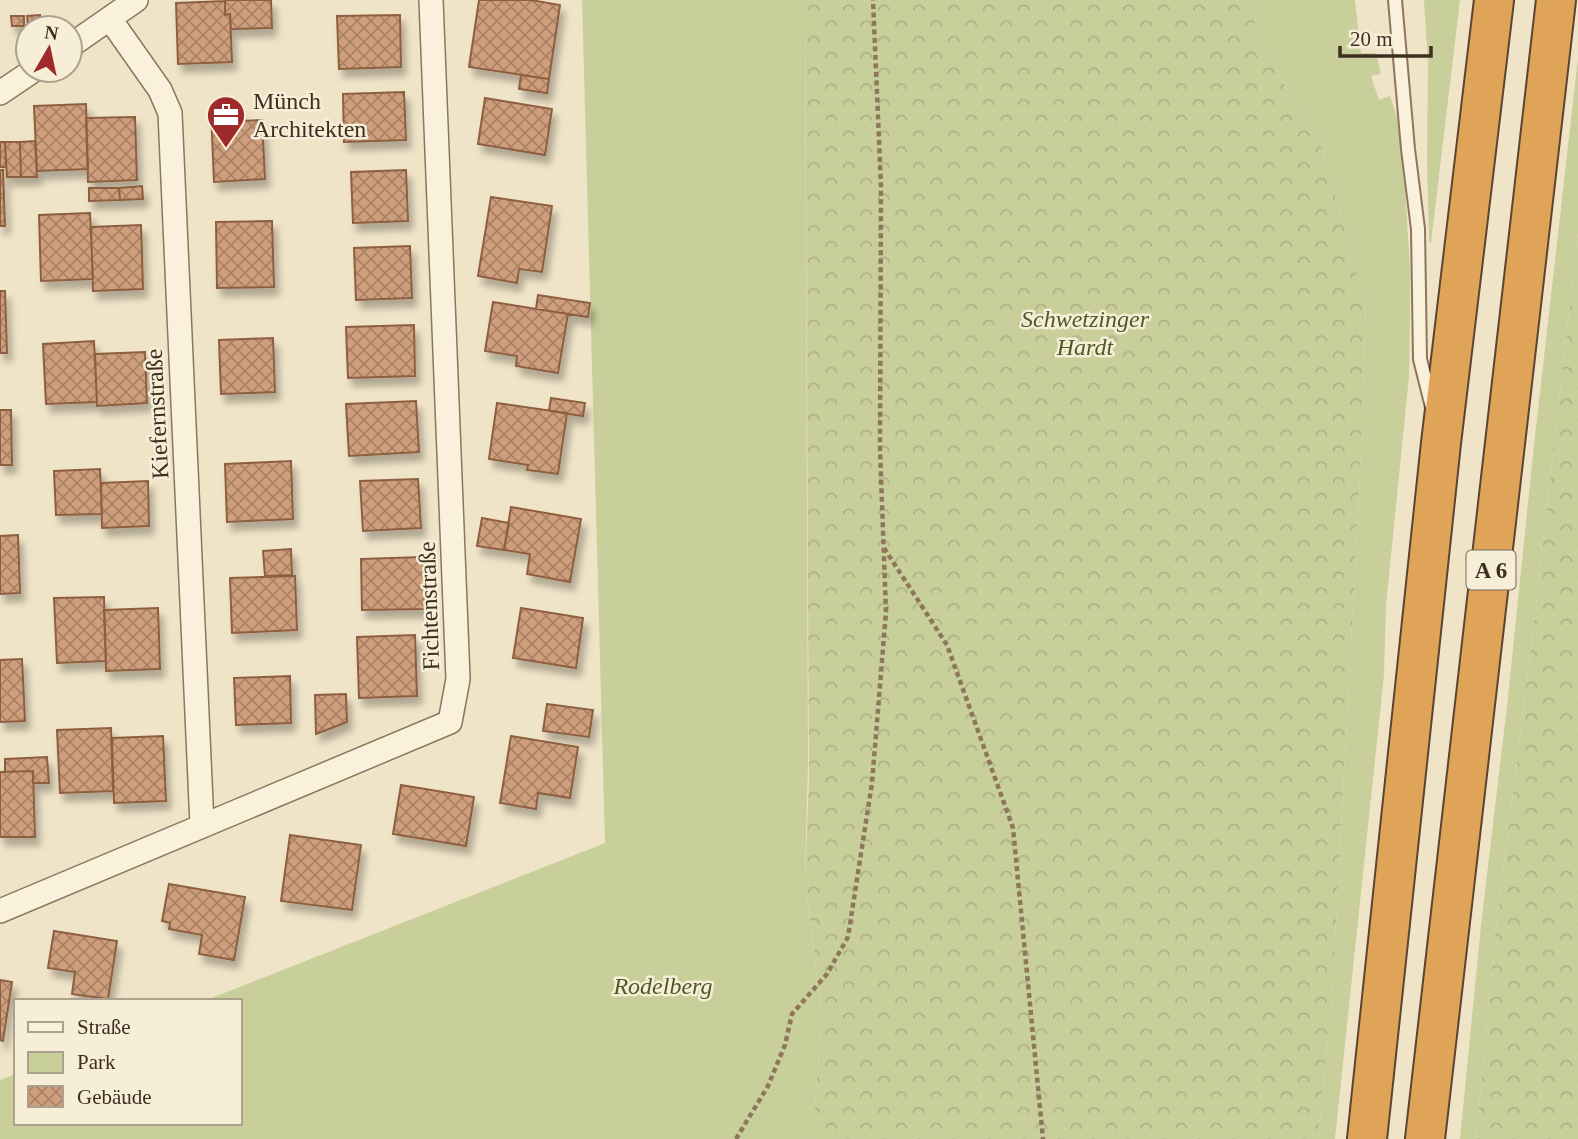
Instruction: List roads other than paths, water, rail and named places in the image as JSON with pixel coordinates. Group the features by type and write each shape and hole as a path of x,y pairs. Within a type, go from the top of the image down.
{"highway":[{"name":"A 6","path":"1367,1139 1441,443 1494,0"},
{"name":"A 6","path":"1425,1139 1556,0"}],"street":[{"path":"84,37 136,0"},
{"name":"Fichtenstraße","path":"0,911 450,722 458,679 431,0"},
{"name":"Kiefernstraße","path":"110,19 160,90 170,113 202,825"}],"lane":[{"path":"1395,0 1418,229 1420,359 1441,443"}],"place":[{"name":"Münch Architekten","path":"226,149"}],"park label":[{"name":"Schwetzinger Hardt","path":"1085,333"},
{"name":"Rodelberg","path":"663,986"}]}
